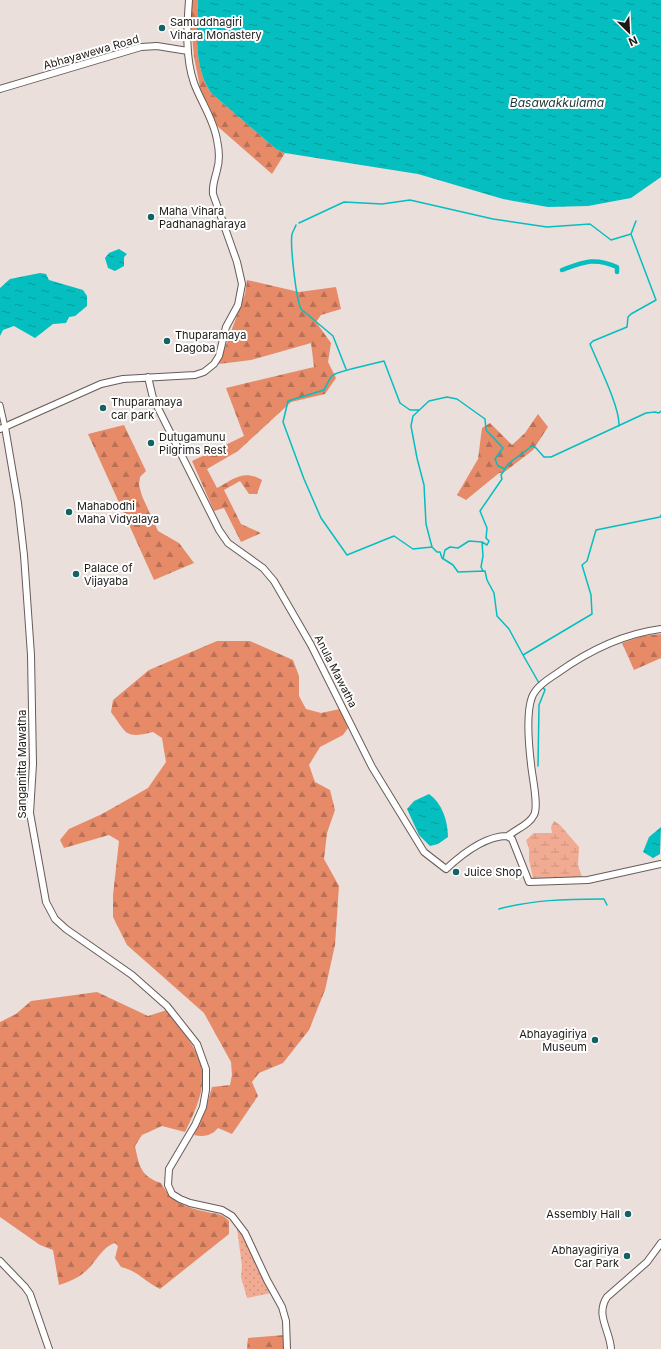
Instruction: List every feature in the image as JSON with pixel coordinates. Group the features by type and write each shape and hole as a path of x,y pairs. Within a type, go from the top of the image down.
{"main road":[{"path":"2,428 101,384 124,379 195,375 211,366 219,356 225,331 238,305 242,289 240,268 213,194 212,186 218,159 217,138 193,80 188,51 189,0"},
{"name":"Abhayawewa Road","path":"0,89 141,46 157,46 188,51"},
{"name":"Anula Mawatha","path":"148,378 153,398 219,530 230,544 263,568 278,587 312,645 372,767 424,852 446,869 477,846 500,837 508,836"},
{"name":"Sangamitta Mawatha","path":"2,428 18,503 25,562 31,655 33,764 30,813 46,902 52,915 66,929 132,975 167,1006 186,1028 199,1048 207,1074 204,1099 195,1125 169,1170 168,1185 170,1191 180,1200 225,1211 239,1224 282,1307 286,1321 287,1349"},
{"path":"661,629 634,634 605,645 574,662 537,688 531,702 530,722 530,757 535,813 528,822 508,836 512,840 529,882 588,880 661,864"},
{"path":"611,1349 601,1312 603,1304 607,1297 647,1262 661,1243"},
{"path":"0,1261 22,1283 30,1294 49,1349"}],"street":[{"path":"0,405 2,428"}],"green space":[{"path":"192,0 198,0 197,48 201,72 205,83 211,93 276,149 285,153 272,174 216,125 200,87 194,57 191,25"},
{"path":"247,280 299,292 336,287 341,309 321,315 316,322 331,343 328,362 336,378 325,394 291,402 238,451 207,469 217,488 239,476 244,475 249,475 262,480 257,494 249,494 240,481 224,490 241,524 261,533 241,542 224,508 214,511 192,461 244,436 226,388 314,367 311,343 251,360 219,364 245,294"},
{"path":"538,414 548,427 533,450 503,473 499,473 466,500 457,495 478,459 482,428 490,423 512,445 525,433"},
{"path":"124,425 146,471 140,477 139,485 142,496 158,531 179,543 194,563 154,580 88,434"},
{"path":"661,634 661,658 634,670 622,643 643,636"},
{"path":"217,641 250,641 293,660 299,676 299,696 306,709 321,713 340,709 348,728 343,735 320,747 309,765 315,782 330,790 335,810 327,833 324,859 339,886 335,945 325,990 309,1030 283,1063 259,1073 252,1082 258,1096 232,1134 218,1128 210,1134 201,1136 194,1135 205,1111 212,1087 230,1085 232,1075 231,1062 204,1013 127,945 113,917 113,895 119,841 109,835 64,848 60,840 69,829 102,814 148,788 166,762 162,738 153,732 132,735 124,730 111,712 113,700 149,670"},
{"path":"554,821 560,825 579,847 578,865 582,877 560,879 533,878 529,860 529,849 526,840 534,833 552,833 551,827"},
{"path":"97,992 148,1016 167,1010 192,1044 198,1056 203,1075 197,1105 185,1132 162,1126 142,1135 135,1146 139,1164 149,1177 161,1183 165,1190 180,1203 192,1208 224,1216 229,1221 229,1234 160,1289 132,1271 121,1267 115,1258 118,1246 115,1243 106,1248 83,1273 73,1280 59,1285 53,1250 40,1245 0,1217 0,1022 16,1014 31,1001"},
{"path":"240,1228 271,1293 247,1298 241,1277 242,1266 237,1229"},
{"path":"284,1335 285,1349 247,1349 248,1338"}],"water":[{"name":"Basawakkulama","path":"198,0 661,0 661,177 631,198 588,206 548,207 503,199 418,174 285,153 276,149 211,93 205,83 201,72 197,48"},
{"path":"119,249 127,254 124,257 124,266 115,271 108,268 105,258 109,253"},
{"path":"40,273 46,274 49,280 83,290 87,296 87,306 75,316 69,317 66,323 53,324 35,338 14,326 3,330 0,336 0,288 10,279"},
{"path":"429,794 441,807 447,825 448,837 438,844 430,846 419,835 407,809 414,801"},
{"path":"661,827 660,854 653,858 643,852 649,837"}],"waterway":[{"path":"299,223 344,202 382,204 410,200 493,219 547,227 590,224 611,240 631,234"},
{"path":"619,426 616,408 590,344 593,341 627,327 628,317 631,314 656,300 631,234 636,221"},
{"path":"296,225 292,234 292,249 295,284 301,309 333,336 346,369"},
{"path":"562,270 583,263 595,261 617,267 617,272"},
{"path":"419,410 410,410 400,403 384,361 335,374 331,377 324,390 288,401 283,422 304,479 321,518 347,555 394,536 413,549 432,547 437,552 440,552 442,558 453,565 458,572 485,571 487,580 494,593 497,616 509,629 523,655"},
{"path":"432,547 426,524 424,485 411,426 413,416 429,401 447,397 457,399 485,419 486,430 503,448 495,459 498,466 505,469 501,475 502,479 480,511 487,528 486,538 489,541 487,545 482,542 469,541 458,548 450,547 445,550 443,559"},
{"path":"505,469 508,464 532,446 536,448 544,457 551,457 646,413 659,413 661,411"},
{"path":"539,683 523,655 592,614 591,595 582,565 587,561 596,530 660,517 661,515"},
{"path":"482,542 483,556 481,567 483,571"},
{"path":"538,766 539,705 545,690 542,686"},
{"path":"499,909 537,902 575,899 604,899 607,905"}],"place":[{"name":"Samuddhagiri Vihara Monastery","path":"162,28"},
{"name":"Maha Vihara Padhanagharaya","path":"151,217"},
{"name":"Thuparamaya Dagoba","path":"167,341"},
{"name":"Thuparamaya car park","path":"103,408"},
{"name":"Dutugamunu Pilgrims Rest","path":"151,443"},
{"name":"Mahabodhi Maha Vidyalaya","path":"69,512"},
{"name":"Palace of Vijayaba","path":"76,574"},
{"name":"Juice Shop","path":"456,872"},
{"name":"Abhayagiriya Museum","path":"595,1040"},
{"name":"Assembly Hall","path":"628,1214"},
{"name":"Abhayagiriya Car Park","path":"627,1256"}]}
